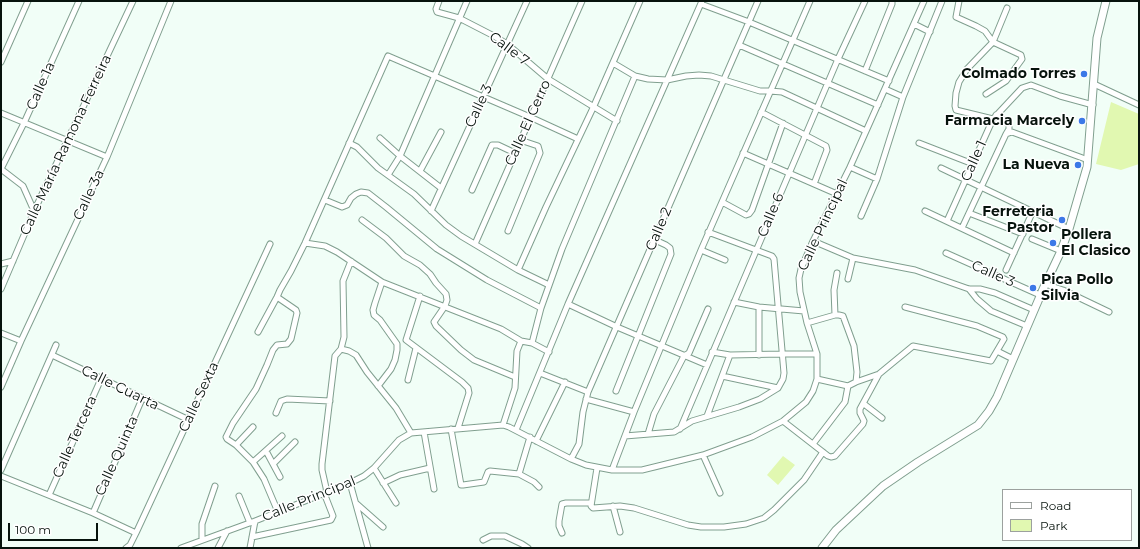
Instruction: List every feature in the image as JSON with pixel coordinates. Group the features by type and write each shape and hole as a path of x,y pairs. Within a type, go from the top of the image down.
{"main road":[{"path":"822,548 836,530 883,486 918,462 978,425 997,397 1061,250 1069,229 1088,160 1097,38 1106,1"}],"street":[{"path":"1,62 28,1"},
{"name":"Calle 1a","path":"1,169 24,123 79,1"},
{"name":"Calle María Ramona Ferreira","path":"1,289 67,142 133,1"},
{"name":"Calle 3a","path":"1,387 106,157 171,1"},
{"name":"Calle 7","path":"439,1 436,9 437,12 459,18 477,26 507,44 548,79 617,122"},
{"path":"388,175 400,156 467,1"},
{"name":"Calle 3","path":"431,211 527,1"},
{"name":"Calle El Cerro","path":"475,244 582,1"},
{"path":"518,270 593,108 640,1"},
{"name":"Calle 2","path":"571,459 579,444 582,412 588,392 758,1"},
{"path":"612,470 634,412 708,232 810,1"},
{"name":"Calle 6","path":"680,430 838,59 865,1"},
{"path":"865,71 892,1"},
{"name":"Calle Principal","path":"180,548 253,522 350,483 364,476 374,468 399,440 411,433 503,425 530,437 571,459 597,468 612,470 642,470 703,456 752,437 783,421 806,402 813,391 817,379 817,354 807,323 800,292 801,269 813,241 850,167 924,1"},
{"path":"861,216 877,179 903,97 942,1"},
{"path":"959,1 956,17 976,26 991,37 993,42 1022,55 1023,57 1006,81 986,94"},
{"path":"516,430 568,304 701,2 889,81"},
{"path":"962,228 1009,129 1009,124 994,117 958,111 955,106 957,87 964,73 993,42 1007,8"},
{"path":"914,24 930,32"},
{"path":"739,45 878,105"},
{"path":"258,332 305,243 388,56 578,139"},
{"path":"613,63 635,76 648,79 667,80 686,76 711,76 760,91 782,92 866,131"},
{"path":"532,343 549,285 635,76"},
{"path":"1094,84 1139,105"},
{"name":"Calle 1","path":"947,221 994,117 1022,88 1031,85 1060,96 1093,105"},
{"path":"885,89 903,97"},
{"path":"761,112 822,143 827,148 814,184"},
{"path":"1,113 67,142 106,157"},
{"path":"722,202 746,214 752,210 783,123"},
{"path":"420,172 441,132"},
{"path":"1006,134 1012,132 1088,160"},
{"path":"380,138 400,156 441,188"},
{"path":"508,231 540,153 538,146 520,140"},
{"path":"349,143 357,147 371,163 414,194 446,224 475,244 518,270 549,285"},
{"path":"919,143 973,164"},
{"path":"472,190 492,145 498,145 515,153"},
{"path":"743,153 837,194"},
{"path":"850,167 877,179"},
{"path":"941,168 1069,229"},
{"path":"1,169 23,186 35,213"},
{"path":"325,200 342,207 347,205 351,198 356,194 361,192 368,193 437,249 493,283 542,308"},
{"path":"925,211 1014,253"},
{"path":"1006,270 1033,211"},
{"path":"969,213 1023,234"},
{"path":"362,220 386,238 404,256 430,274 436,284 446,294 447,300 445,306 434,322 436,326 461,350 474,360 515,378"},
{"path":"625,436 674,432 680,430 692,421 739,408 760,399 778,388 783,380 784,373 774,259 772,256 708,232"},
{"path":"1032,239 1061,250"},
{"path":"616,391 671,254 670,248 655,240"},
{"path":"813,241 853,258 915,270 969,289 980,289 995,293 1034,310"},
{"path":"305,243 325,246 352,261 382,282 501,329 521,341 532,343 548,352"},
{"name":"Calle Sexta","path":"126,548 130,545 136,533 270,244"},
{"path":"701,250 725,260"},
{"name":"Calle 3","path":"946,253 1040,296"},
{"path":"848,279 853,258"},
{"path":"1,264 13,261"},
{"path":"252,537 331,520 333,516 325,493 322,464 335,356 341,349 344,337 343,281 352,261"},
{"path":"835,316 834,290 837,273"},
{"path":"378,386 391,369 395,360 397,344 380,320 374,315 373,310 382,282"},
{"path":"1045,284 1063,290 1110,312"},
{"path":"969,289 977,299 991,311 1027,326"},
{"path":"397,344 406,340 420,296"},
{"path":"277,297 296,310 297,313 291,339 286,344 277,345 273,350 256,389 233,423 226,438 236,445 253,462 264,479 278,512"},
{"path":"734,302 759,307 804,311"},
{"path":"568,304 617,327 707,365"},
{"path":"759,307 760,355"},
{"path":"817,379 848,386 879,374 913,346 990,361 1004,339 1003,337 977,326 905,307"},
{"path":"648,434 654,414 684,356 689,353 708,309"},
{"path":"807,323 839,315 844,316 854,346 857,372 856,382"},
{"path":"1,333 21,341"},
{"path":"406,340 468,388 469,393 458,428"},
{"path":"503,425 515,388 517,351 521,341"},
{"path":"1,470 56,345"},
{"path":"408,380 416,348"},
{"path":"341,349 356,355 396,408 411,433"},
{"path":"997,351 1013,359"},
{"path":"712,352 730,356 817,354"},
{"name":"Calle Cuarta","path":"52,355 189,420"},
{"path":"707,416 730,356"},
{"path":"540,373 588,392"},
{"path":"783,421 823,452 830,456 835,456 863,424 860,411 879,374"},
{"path":"722,376 778,388"},
{"name":"Calle Tercera","path":"49,495 101,379"},
{"path":"536,441 565,382"},
{"path":"813,444 844,402 848,386"},
{"name":"Calle Quinta","path":"93,513 142,399"},
{"path":"586,399 634,412"},
{"path":"276,413 281,400 330,401"},
{"path":"864,404 882,418"},
{"path":"236,445 253,427"},
{"path":"451,429 461,485 484,482 488,472 490,471 519,474 534,482 539,487"},
{"path":"424,432 434,489"},
{"path":"253,462 282,436"},
{"path":"519,474 530,437"},
{"path":"273,464 295,442"},
{"path":"266,451 280,477"},
{"path":"597,468 591,507 613,506 634,508 702,528 724,527 751,523 764,518 785,500 804,480 823,452"},
{"path":"703,456 720,493"},
{"path":"374,468 396,503"},
{"path":"383,483 400,475 430,468"},
{"path":"1,476 93,513 136,533"},
{"path":"350,483 357,503 368,548"},
{"path":"193,548 200,540 202,524 215,486"},
{"path":"239,496 253,522 250,548"},
{"path":"357,503 383,528"},
{"path":"562,532 559,526 559,521 562,504 591,503"},
{"path":"613,506 620,532"},
{"path":"218,548 227,531"},
{"path":"483,540 491,536 505,536 528,548"}],"green space":[{"path":"1111,102 1139,114 1139,164 1121,170 1096,164"},
{"path":"783,456 795,465 778,485 767,475"}],"place":[{"name":"Colmado Torres","path":"1084,74"},
{"name":"Farmacia Marcely","path":"1082,121"},
{"name":"La Nueva","path":"1078,165"},
{"name":"Ferreteria Pastor","path":"1062,220"},
{"name":"Pollera El Clasico","path":"1053,243"},
{"name":"Pica Pollo Silvia","path":"1033,288"}]}
